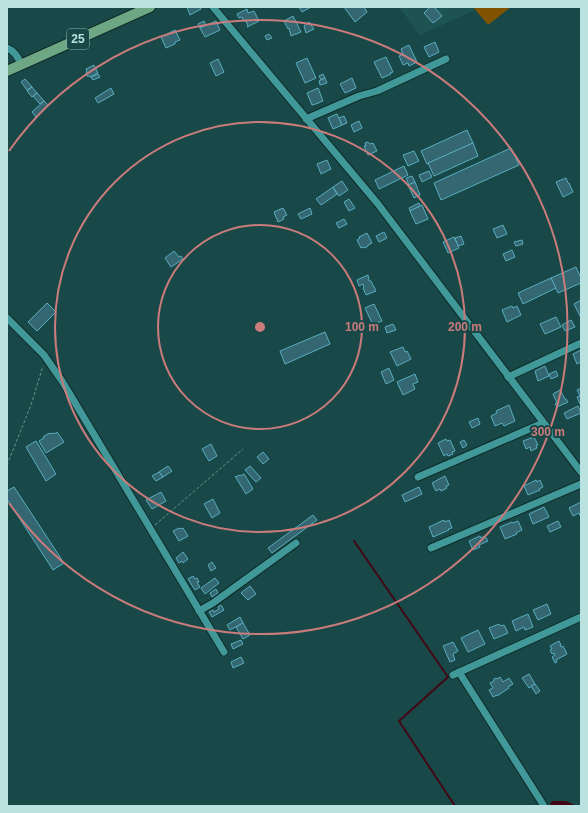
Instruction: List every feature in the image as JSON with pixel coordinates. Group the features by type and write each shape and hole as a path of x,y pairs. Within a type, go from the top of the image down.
{"main road":[{"name":"25","path":"7,71 150,7"}],"street":[{"path":"213,7 378,204 581,472"},
{"path":"7,48 14,52 22,65"},
{"path":"306,119 359,96 377,91 446,59"},
{"path":"7,318 44,355 62,381 224,652"},
{"path":"508,377 581,342"},
{"path":"418,477 543,423"},
{"path":"431,548 581,484"},
{"path":"199,611 213,603 296,543"},
{"path":"544,806 456,673 581,617"}],"path":[{"path":"7,465 33,398 43,365 44,355"},
{"path":"150,529 243,450"}],"shaded area":[{"path":"399,7 473,7 475,10 420,35"},
{"path":"473,7 511,7 488,25"},
{"path":"552,801 566,801 577,806 552,806 550,804"}],"building":[{"path":"187,7 200,7 201,9 190,15"},
{"path":"299,7 311,7 302,12"},
{"path":"344,7 364,7 367,12 355,22"},
{"path":"430,7 434,7 442,16 433,23 424,13"},
{"path":"247,9 248,13 254,11 259,21 247,27 246,21 244,21 242,17 239,18 237,14"},
{"path":"293,16 301,32 291,36 289,28 288,29 284,21"},
{"path":"204,21 206,26 200,28 198,24"},
{"path":"216,21 220,30 205,37 200,28"},
{"path":"309,22 314,29 306,33 304,26"},
{"path":"175,30 180,40 166,48 161,37"},
{"path":"269,34 272,38 267,40 265,36"},
{"path":"435,42 439,52 429,57 424,47"},
{"path":"409,45 417,62 409,66 408,63 403,65 399,56 403,54 401,49"},
{"path":"386,57 393,72 382,78 374,62"},
{"path":"307,58 316,78 305,83 296,63"},
{"path":"218,59 224,72 216,76 210,63"},
{"path":"94,65 98,73 90,77 87,76 86,69"},
{"path":"98,74 100,77 93,80 91,77"},
{"path":"323,74 325,78 321,80 319,76"},
{"path":"325,78 327,83 320,85 319,81"},
{"path":"352,78 356,88 345,93 340,84"},
{"path":"25,79 32,87 27,90 21,82"},
{"path":"32,87 37,93 32,97 27,91"},
{"path":"111,88 114,94 98,103 95,98"},
{"path":"318,88 323,101 312,105 307,93"},
{"path":"37,93 44,101 40,104 33,96"},
{"path":"44,101 48,105 36,117 32,112"},
{"path":"337,114 342,125 333,129 328,118"},
{"path":"344,116 347,123 342,125 339,118"},
{"path":"359,121 362,128 354,132 351,125"},
{"path":"467,130 473,143 427,164 421,151"},
{"path":"368,142 370,144 373,143 377,151 368,155 364,146 366,146 365,143"},
{"path":"473,143 478,156 434,176 428,163"},
{"path":"511,148 519,165 441,200 434,183"},
{"path":"414,151 419,161 408,166 403,155"},
{"path":"327,160 331,169 321,174 317,164"},
{"path":"404,166 408,175 379,189 375,180"},
{"path":"429,171 432,177 422,182 419,175"},
{"path":"412,176 415,182 409,185 406,178"},
{"path":"566,178 573,192 563,197 556,182"},
{"path":"342,181 348,190 339,196 333,187"},
{"path":"415,182 420,195 414,198 408,185"},
{"path":"333,187 337,194 321,205 316,199"},
{"path":"349,199 355,208 349,211 344,202"},
{"path":"419,203 420,206 410,211 409,208"},
{"path":"422,205 428,219 416,224 410,211"},
{"path":"283,208 287,215 283,217 284,219 278,222 274,212"},
{"path":"310,208 312,214 301,219 298,214"},
{"path":"344,219 347,224 339,228 336,223"},
{"path":"503,225 507,234 497,238 493,229"},
{"path":"384,232 387,238 379,242 376,236"},
{"path":"367,233 372,243 365,248 361,248 357,240 360,238 359,237"},
{"path":"461,236 464,244 458,246 455,238"},
{"path":"454,237 459,248 448,253 443,242"},
{"path":"522,240 523,244 516,246 514,242"},
{"path":"512,250 515,257 506,261 503,254"},
{"path":"174,251 183,259 171,267 165,258"},
{"path":"576,267 581,278 581,283 558,293 551,278"},
{"path":"368,275 369,281 371,281 376,291 366,295 363,284 359,286 357,280"},
{"path":"551,278 556,288 523,304 518,293"},
{"path":"581,300 581,318 574,304"},
{"path":"47,303 56,312 37,331 28,322"},
{"path":"374,304 382,321 373,325 365,308"},
{"path":"512,306 513,308 517,306 521,315 507,322 502,310"},
{"path":"556,317 561,327 545,334 540,324"},
{"path":"571,320 575,327 565,331 562,325"},
{"path":"393,324 396,330 387,333 385,327"},
{"path":"325,332 330,344 285,364 280,351"},
{"path":"403,347 411,359 397,366 390,352"},
{"path":"581,350 581,362 577,364 573,354"},
{"path":"545,366 549,376 538,381 535,371"},
{"path":"389,368 394,380 386,384 381,372"},
{"path":"556,371 558,376 551,379 549,374"},
{"path":"415,374 418,382 413,384 415,389 403,395 397,382"},
{"path":"581,388 580,404 577,397 580,396 577,390"},
{"path":"560,390 568,402 557,407 553,394"},
{"path":"509,405 515,421 504,426 502,423 495,426 491,416 497,413 496,411"},
{"path":"578,406 581,413 567,419 564,413"},
{"path":"478,418 480,424 472,428 469,422"},
{"path":"57,432 64,442 46,453 39,441 49,433 54,434"},
{"path":"534,437 538,445 536,445 537,448 531,451 530,447 526,449 523,441"},
{"path":"446,439 447,441 450,440 455,451 452,452 453,454 448,456 447,454 444,456 438,443"},
{"path":"464,440 467,445 463,448 460,442"},
{"path":"36,441 56,474 46,481 26,447"},
{"path":"211,444 217,456 209,461 202,449"},
{"path":"263,452 269,459 263,464 257,457"},
{"path":"168,466 172,471 163,477 159,472"},
{"path":"250,466 261,478 256,482 245,470"},
{"path":"159,472 163,477 156,481 152,476"},
{"path":"244,474 253,489 246,494 235,476"},
{"path":"445,476 449,485 441,491 440,489 436,491 432,483"},
{"path":"536,480 537,482 540,480 543,487 539,489 540,490 528,495 524,486"},
{"path":"14,487 64,563 53,570 7,499 7,491"},
{"path":"419,487 422,494 405,502 402,495"},
{"path":"161,492 166,501 152,509 146,500"},
{"path":"213,499 220,513 212,518 204,504"},
{"path":"581,502 581,516 579,513 573,516 569,508"},
{"path":"544,507 549,517 533,524 529,514"},
{"path":"313,515 317,520 272,553 268,548"},
{"path":"444,520 445,522 449,520 452,528 433,537 429,527"},
{"path":"518,521 522,530 505,539 500,527"},
{"path":"558,521 561,527 550,532 547,526"},
{"path":"183,528 188,536 179,541 173,531"},
{"path":"480,536 481,538 485,536 488,541 479,545 480,547 473,550 469,541"},
{"path":"183,552 188,559 183,563 182,561 179,563 176,558"},
{"path":"212,562 216,568 211,571 208,565"},
{"path":"193,576 195,579 197,578 199,582 197,582 200,587 195,590 188,579"},
{"path":"215,578 219,583 205,594 201,588"},
{"path":"250,586 256,594 248,600 241,593"},
{"path":"216,589 218,593 212,597 210,593"},
{"path":"547,604 551,614 538,620 533,610"},
{"path":"221,605 224,610 212,617 209,612 213,610 214,612 219,609 218,607"},
{"path":"528,614 533,627 525,630 524,627 516,631 512,621"},
{"path":"240,617 243,623 230,630 227,625"},
{"path":"243,623 250,635 243,639 236,627"},
{"path":"499,624 501,626 504,625 508,633 494,639 489,628"},
{"path":"478,630 485,644 468,652 461,638"},
{"path":"241,640 243,644 233,649 231,644"},
{"path":"559,641 561,647 563,646 567,654 556,660 557,662 555,663 552,657 555,655 554,653 552,654 550,650 552,649 550,646"},
{"path":"453,642 458,651 453,654 455,660 450,662 443,646"},
{"path":"241,657 244,663 233,668 231,662"},
{"path":"529,674 535,684 529,688 522,678"},
{"path":"500,677 503,682 509,678 513,684 497,696 493,697 489,690 493,688 490,683 494,681 494,679"},
{"path":"535,684 540,691 536,694 531,686"}],"waterway":[{"path":"354,541 448,677 399,721 455,806"}]}
